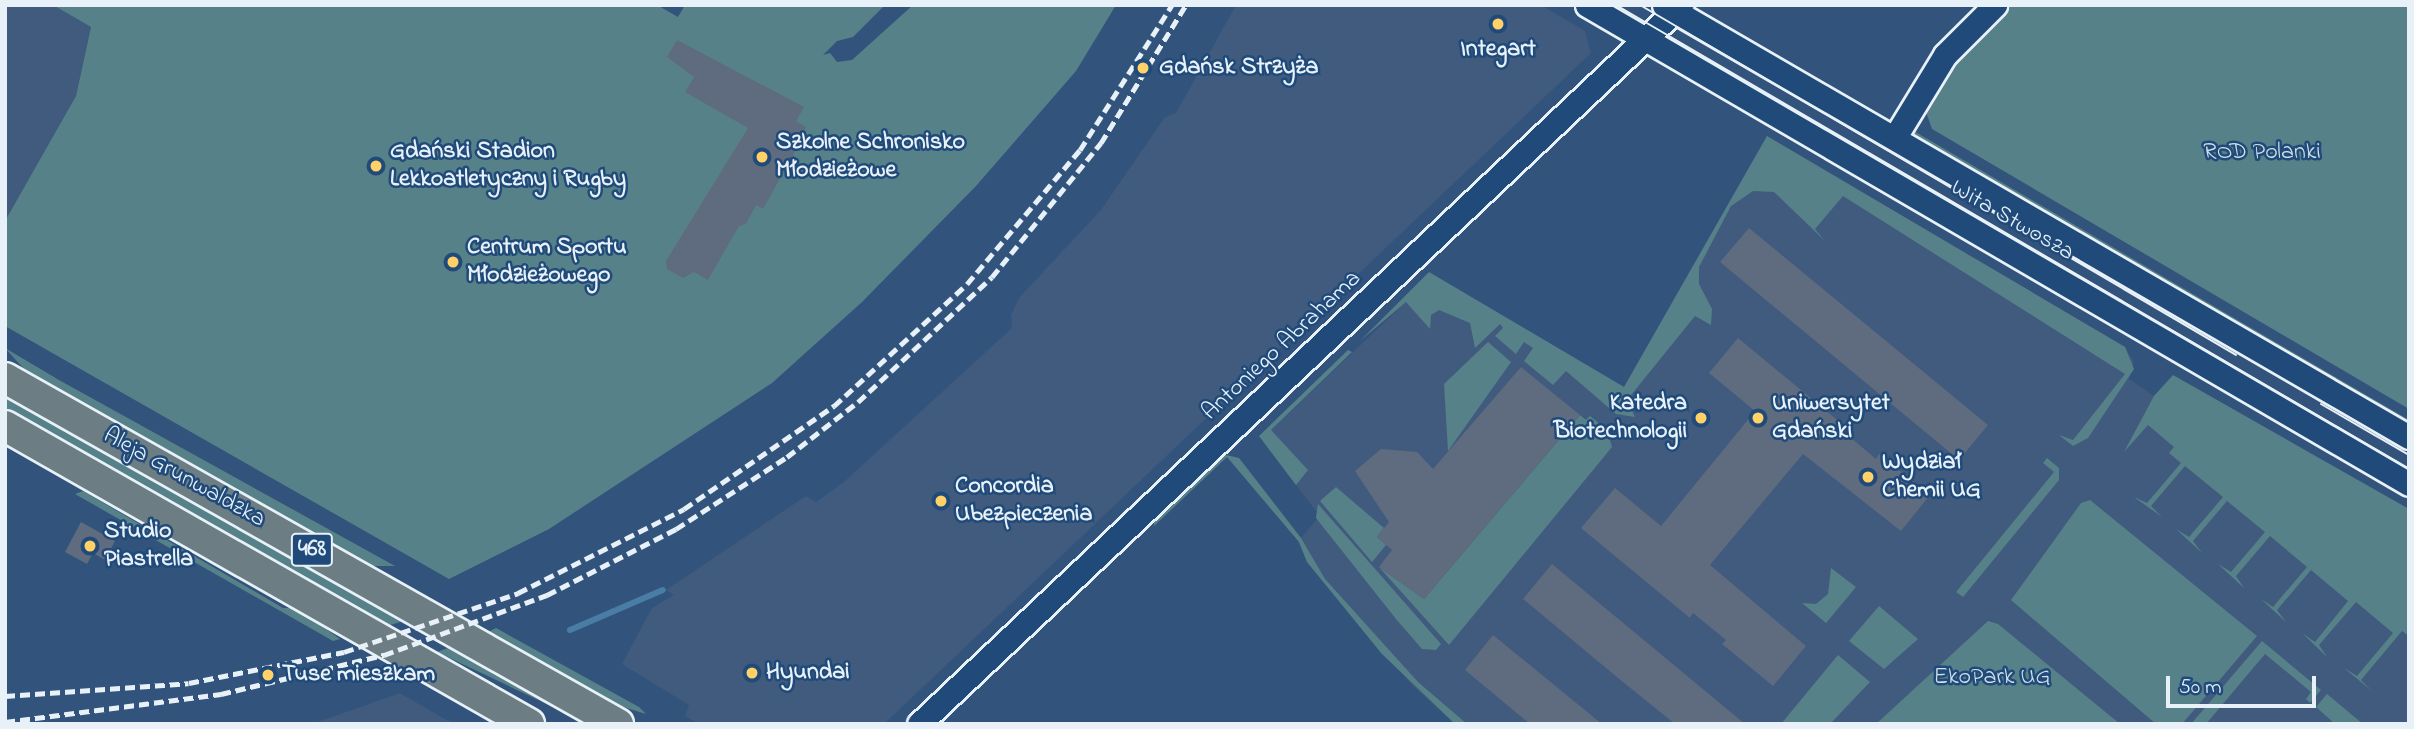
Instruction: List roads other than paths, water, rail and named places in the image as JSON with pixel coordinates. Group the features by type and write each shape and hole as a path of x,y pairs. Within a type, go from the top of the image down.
{"main road":[{"name":"Aleja Grunwaldzka","path":"5,378 618,724"},
{"name":"Aleja Grunwaldzka","path":"5,426 529,724"}],"street":[{"name":"Wita Stwosza","path":"1587,5 2409,484"},
{"path":"1895,136 1945,55 1995,5"},
{"name":"Wita Stwosza","path":"1673,7 2409,437"},
{"name":"Antoniego Abrahama","path":"919,724 1646,39 1673,7"}],"waterway":[{"path":"570,630 663,590"}],"tram line":[{"path":"1616,5 2409,469"},
{"path":"1640,5 2236,355"},
{"path":"2321,404 2409,455"}],"railway":[{"path":"5,696 189,683 344,652 518,593 684,509 834,406 967,284 1080,150 1172,5"},
{"path":"5,722 221,694 384,655 547,595 676,529 787,457 858,402 992,277 1101,143 1186,5"}],"place":[{"name":"Integart","path":"1498,24"},
{"name":"Gdańsk Strzyża","path":"1143,68"},
{"name":"Szkolne Schronisko Młodzieżowe","path":"762,157"},
{"name":"Gdański Stadion Lekkoatletyczny i Rugby","path":"376,166"},
{"name":"Centrum Sportu Młodzieżowego","path":"453,262"},
{"name":"Katedra Biotechnologii","path":"1701,418"},
{"name":"Uniwersytet Gdański","path":"1758,418"},
{"name":"Wydział Chemii UG","path":"1868,477"},
{"name":"Concordia Ubezpieczenia","path":"941,501"},
{"name":"Studio Piastrella","path":"90,546"},
{"name":"Hyundai","path":"752,673"},
{"name":"Tuse mieszkam","path":"268,675"}],"park label":[{"name":"ROD Polanki","path":"2262,153"},
{"name":"EkoPark UG","path":"1992,678"}]}
